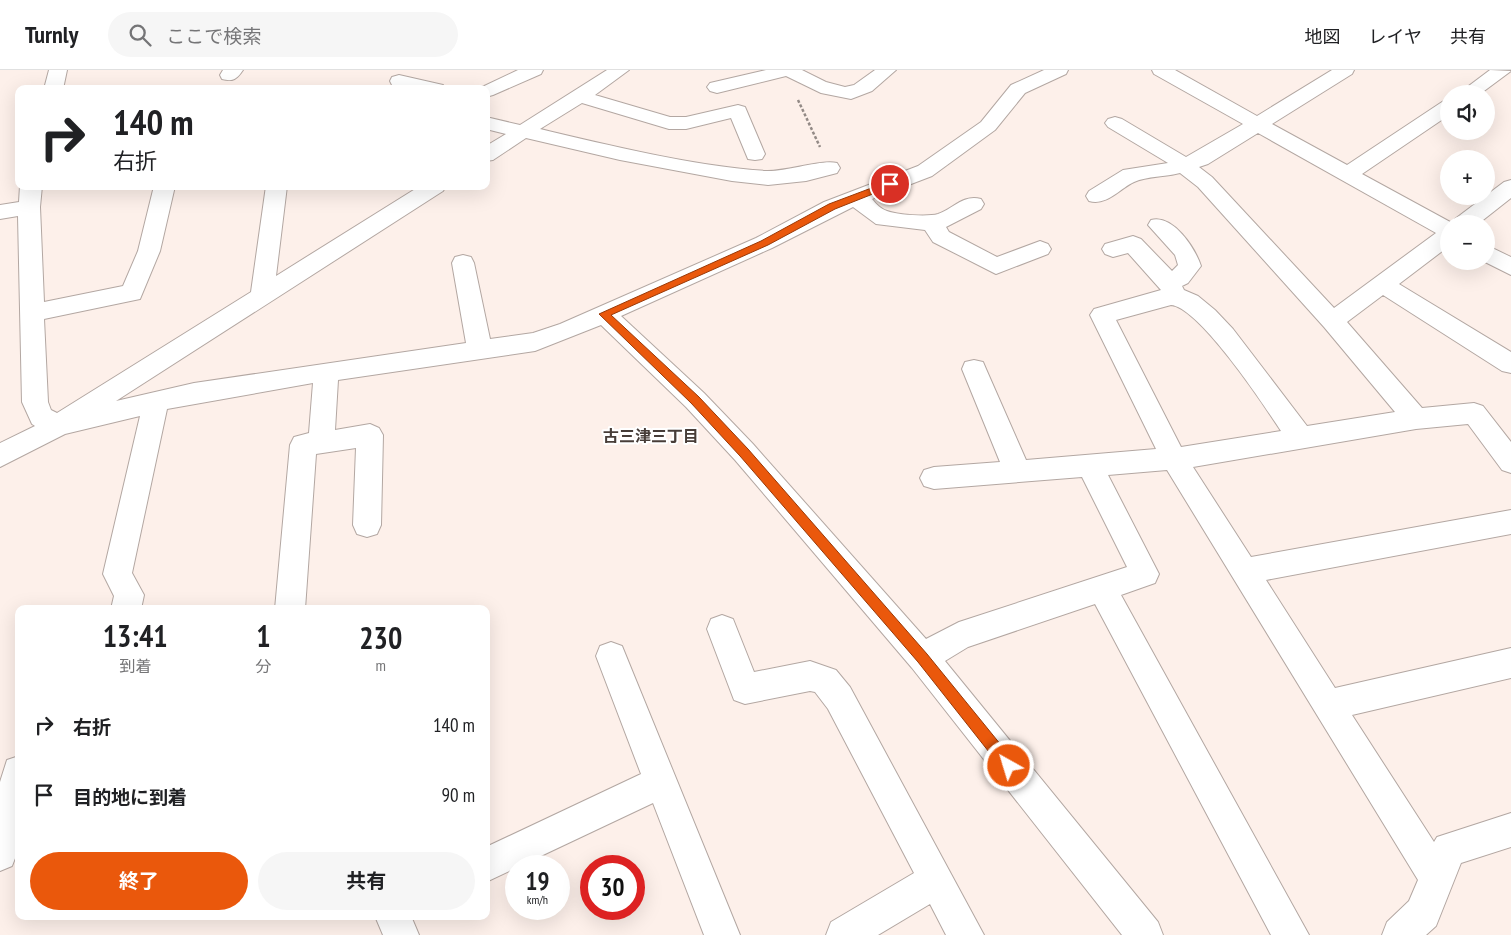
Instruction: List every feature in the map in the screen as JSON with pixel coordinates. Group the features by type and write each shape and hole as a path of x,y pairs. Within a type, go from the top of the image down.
{"street":[{"path":"53,85 58,70"},
{"path":"490,89 534,70"},
{"path":"490,152 620,70"},
{"path":"717,87 789,70 837,93 849,93 860,89 887,70"},
{"path":"0,212 30,197 35,402 41,417 59,425 194,393 535,342 604,314 764,243 832,206 925,171 988,126 1018,89 1059,70"},
{"path":"1161,70 1440,228"},
{"path":"1480,85 1502,70"},
{"path":"1097,196 1130,175 1166,170 1201,159 1256,125 1331,73"},
{"path":"400,80 420,85"},
{"path":"579,96 669,123 686,123 738,111 755,154"},
{"path":"1346,175 1440,112"},
{"path":"1115,123 1184,164 1205,182 1332,321 1416,419"},
{"path":"490,124 521,132 732,174 768,178 806,174 830,168"},
{"path":"1475,215 1511,187"},
{"path":"32,313 132,293 149,251 164,190"},
{"path":"262,297 276,190"},
{"path":"0,456 59,425 430,190"},
{"path":"856,197 872,212 884,219 930,222 942,221 972,204"},
{"path":"930,222 941,238 996,266 1040,249"},
{"path":"1159,225 1185,252 1190,266 1172,290 1102,315 1174,459 1436,877"},
{"path":"1332,321 1440,240"},
{"path":"1113,249 1133,244 1172,290 1189,301 1220,329 1302,438"},
{"path":"1495,258 1511,267"},
{"path":"463,263 480,350"},
{"path":"1382,284 1511,364"},
{"path":"604,314 695,400 738,446 923,658 1145,935"},
{"path":"974,369 1018,472"},
{"path":"321,442 326,372"},
{"path":"127,605 129,595 117,574 156,403"},
{"path":"934,478 1174,459 1416,419 1474,413 1511,462"},
{"path":"290,605 303,445 370,435 368,525"},
{"path":"923,658 959,636 1145,574 1090,466"},
{"path":"1244,571 1511,522"},
{"path":"1102,588 1291,935"},
{"path":"722,629 745,689 810,676 825,682 838,698 966,935"},
{"path":"611,656 722,935"},
{"path":"1328,705 1511,663"},
{"path":"490,863 661,782"},
{"path":"0,854 15,789"},
{"path":"1400,935 1424,913 1436,877 1449,849 1511,830"},
{"path":"844,935 936,880"},
{"path":"395,920 401,935"}],"path":[{"path":"789,70 786,75 830,168"}],"district":[{"name":"古三津三丁目","path":"651,436"}],"route":[{"path":"890,184 832,206 764,243 604,314 695,400 744,452 923,658 1009,766"}]}
